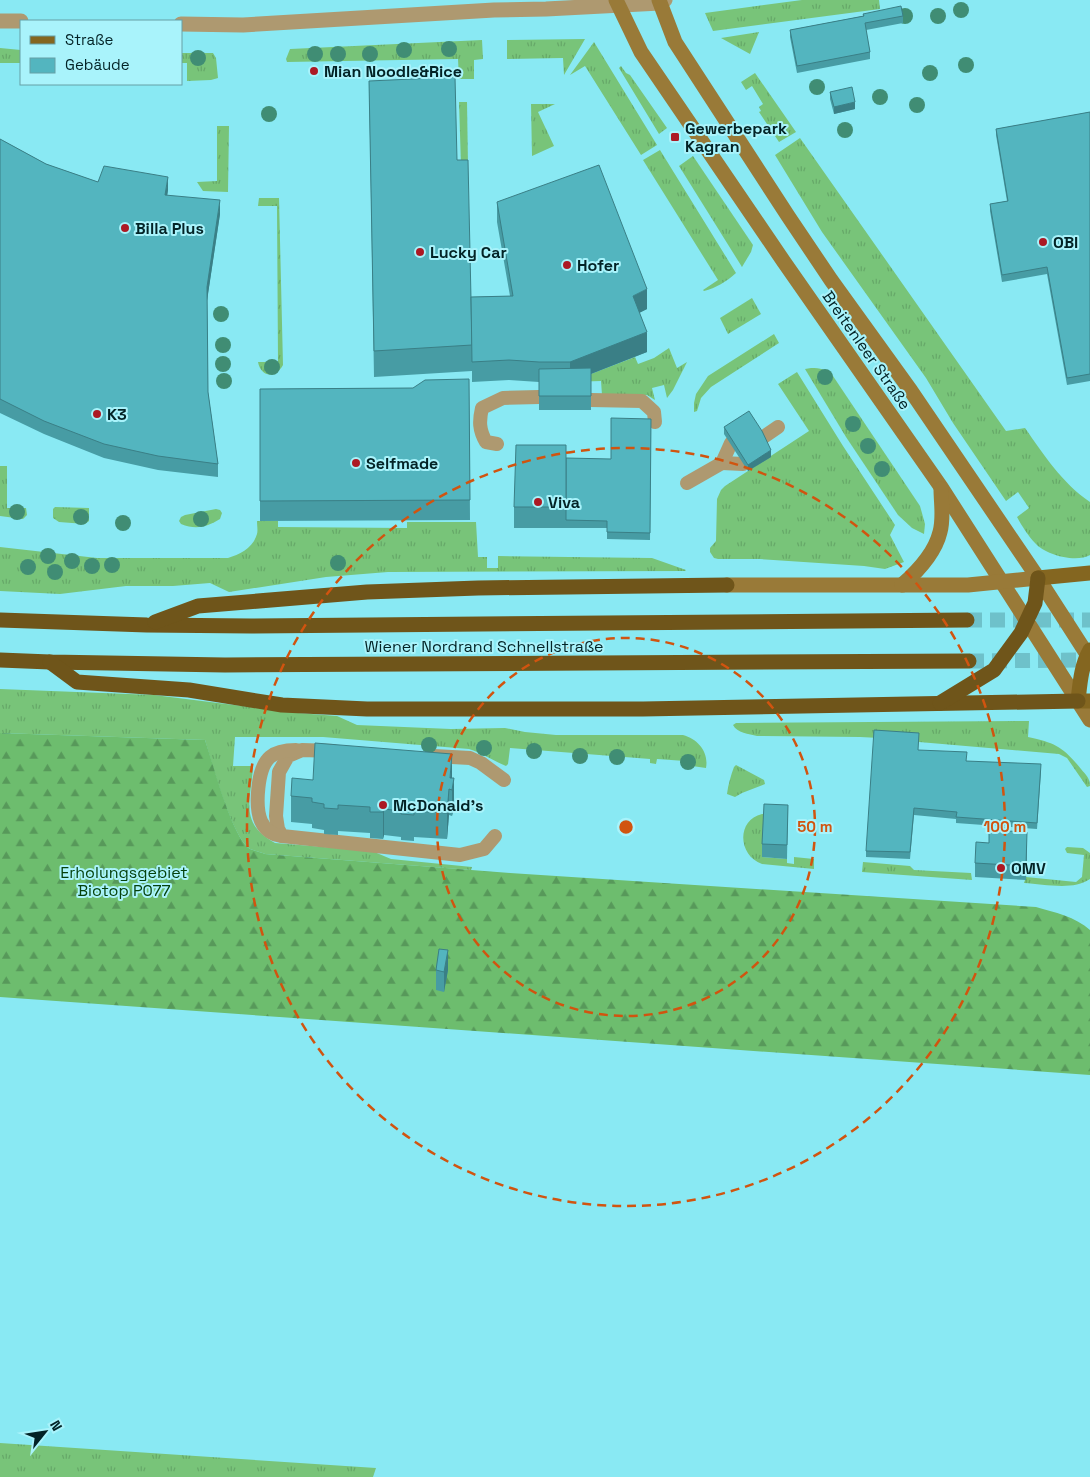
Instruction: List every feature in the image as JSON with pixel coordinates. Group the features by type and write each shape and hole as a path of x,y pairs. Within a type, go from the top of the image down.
{"highway":[{"path":"939,704 994,670 1021,633 1027,621 1035,604 1038,578"},
{"path":"147,625 198,606 367,592 478,588 727,586"},
{"name":"Wiener Nordrand Schnellstraße","path":"0,620 252,626 967,620"},
{"name":"Wiener Nordrand Schnellstraße","path":"0,660 225,666 969,661"},
{"path":"50,662 77,682 189,690 282,705 366,709 643,710 1084,701"}],"main road":[{"name":"Breitenleer Straße","path":"662,1 675,42 788,216 831,280 911,391 1089,654"},
{"name":"Breitenleer Straße","path":"617,2 641,52 940,487 1027,621 1084,701 1090,720"},
{"path":"902,585 920,568 935,545 942,520 940,487"},
{"path":"727,586 968,584 1090,573"},
{"path":"1084,701 1080,679 1083,666 1089,654"}],"street":[{"path":"182,24 243,25 617,2 662,1"},
{"path":"0,21 20,21"}],"lane":[{"path":"497,444 486,442 480,433 482,408 503,398 539,397"},
{"path":"591,400 642,400 654,412 655,422"},
{"path":"762,438 778,428"},
{"path":"722,463 731,443"},
{"path":"687,483 722,463 742,464"},
{"path":"351,752 290,750 277,753 269,758 262,767 259,778 259,810 262,822 269,831 282,836 460,855 484,849 495,836"},
{"path":"282,836 278,829 276,816 279,772 288,756 302,750"},
{"path":"421,756 470,758 481,763 504,780"}],"green space":[{"path":"802,0 879,0 880,9 713,31 705,13"},
{"path":"759,32 750,54 721,38"},
{"path":"585,39 564,75 563,58 507,59 507,40"},
{"path":"482,40 483,59 474,60 474,79 459,79 458,59 287,62 286,59 290,49"},
{"path":"594,42 657,145 641,155 585,66 570,75"},
{"path":"0,48 20,50 20,63 0,63"},
{"path":"182,53 213,53 216,58 218,78 187,81 187,63 182,63"},
{"path":"621,66 630,75 667,128 659,134 619,68"},
{"path":"755,73 796,132 779,142 759,112 761,111 759,107 763,104 752,86 746,90 741,82"},
{"path":"459,102 467,102 468,165 461,165"},
{"path":"531,104 555,104 538,112 554,146 532,156"},
{"path":"217,126 229,126 228,192 203,191 197,182 217,181"},
{"path":"800,138 1006,431 1025,428 1062,477 1090,502 1090,555 1069,558 1053,554 1032,540 1017,517 1029,508 1018,492 1006,501 953,423 926,378 822,232 775,155"},
{"path":"660,150 736,273 721,284 708,290 703,290 718,280 643,160"},
{"path":"693,156 753,245 742,267 679,166"},
{"path":"259,198 279,198 283,365 273,374 262,371 258,362 278,362 277,206 258,206"},
{"path":"752,298 761,314 728,334 720,318"},
{"path":"774,334 779,343 711,387 701,398 697,411 694,412 696,394 708,376"},
{"path":"669,348 677,368 687,362 667,398 664,385 652,388 655,400 647,395 602,395 601,381 570,382 635,357 638,364 654,358"},
{"path":"805,369 823,369 833,376 920,506 925,524 924,534 912,528 898,515 846,437"},
{"path":"797,372 895,525 890,535 904,562 885,569 760,559 718,559 714,558 710,552 710,548 716,541 717,499 721,490 809,431 778,384"},
{"path":"0,466 7,466 7,508 26,508 27,515 23,519 0,516"},
{"path":"55,507 89,508 89,521 85,524 59,522 53,518 53,509"},
{"path":"216,509 222,513 220,519 206,526 192,527 181,524 179,521 185,515"},
{"path":"257,521 278,521 278,527 407,528 407,522 476,522 478,557 487,557 487,568 498,568 498,556 652,558 686,570 388,572 326,577 229,592 210,583 173,586 126,586 60,594 0,591 0,547 97,558 228,558 249,547 257,533"},
{"path":"0,689 154,695 337,716 357,725 451,729 505,728 556,735 683,735 698,743 701,747 706,757 706,768 685,765 685,761 657,759 656,764 650,763 650,759 510,748 508,764 506,766 469,749 323,737 235,737 233,766 251,766 253,768 249,802 252,820 256,828 264,836 275,843 372,851 391,859 472,867 471,870 265,854 250,849 236,831 223,799 205,740 0,733"},
{"path":"1029,721 1028,737 1046,741 1064,751 1086,775 1090,786 1087,787 1067,758 1059,754 919,742 919,740 860,737 757,736 740,731 733,725 736,723"},
{"name":"Erholungsgebiet Biotop P077","path":"0,733 205,740 236,831 250,849 265,854 510,873 1036,907 1057,913 1072,918 1090,930 1090,1075 0,997"},
{"path":"736,765 764,780 765,784 735,797 727,794"},
{"path":"762,814 787,815 762,857 787,859 787,863 794,864 794,857 814,859 814,869 762,864 748,854 743,838 744,830 748,823"},
{"path":"1067,847 1083,848 1090,853 1090,879 1083,883 1067,886 1024,883 1026,877 1076,882 1082,877 1084,855 1067,853 1065,849"},
{"path":"863,862 910,866 914,870 971,873 972,880 862,872"},
{"path":"0,1443 376,1468 373,1477 0,1477"}],"building":[{"path":"901,6 903,16 865,23 870,52 797,66 790,30 864,16 863,14"},
{"name":"Lucky Car","path":"455,77 457,160 468,160 472,345 374,351 369,81"},
{"path":"852,87 855,102 834,107 830,92"},
{"name":"OBI","path":"1090,112 1090,374 1067,378 1047,267 1002,275 990,204 1008,201 996,129"},
{"path":"0,139 46,164 98,182 104,166 168,177 165,195 220,200 207,287 208,392 218,464 158,456 104,444 44,421 0,399"},
{"name":"Hofer","path":"599,165 647,289 633,296 647,332 570,362 509,360 472,362 471,297 513,296 497,202"},
{"path":"591,368 591,396 539,396 539,369"},
{"path":"469,379 470,500 260,501 260,389 413,388 425,380"},
{"path":"749,411 771,450 748,465 724,427"},
{"path":"611,418 651,419 650,533 607,532 607,521 566,520 566,458 611,459"},
{"path":"516,445 566,445 566,507 514,507"},
{"path":"874,730 919,733 918,750 967,752 966,761 1041,764 1037,823 956,817 957,812 914,808 910,852 866,851"},
{"path":"315,743 452,754 450,778 454,778 452,790 449,789 447,813 414,811 414,815 401,814 401,811 384,809 383,812 370,812 370,807 338,805 338,809 324,808 324,804 312,802 312,798 291,796 292,778 313,780"},
{"path":"764,804 788,805 787,845 762,844"},
{"path":"989,830 1027,832 1026,866 975,863 976,842 989,843"},
{"path":"439,949 448,950 444,972 436,970"}],"tunnel":[{"path":"967,620 1090,620"},
{"path":"969,661 1090,660"}],"place":[{"name":"Mian Noodle&Rice","path":"314,71"},
{"name":"Gewerbepark Kagran","path":"675,137"},
{"name":"Billa Plus","path":"125,228"},
{"name":"OBI","path":"1043,242"},
{"name":"Lucky Car","path":"420,252"},
{"name":"Hofer","path":"567,265"},
{"name":"K3","path":"97,414"},
{"name":"Selfmade","path":"356,463"},
{"name":"Viva","path":"538,502"},
{"name":"McDonald's","path":"383,805"},
{"name":"OMV","path":"1001,868"}]}
